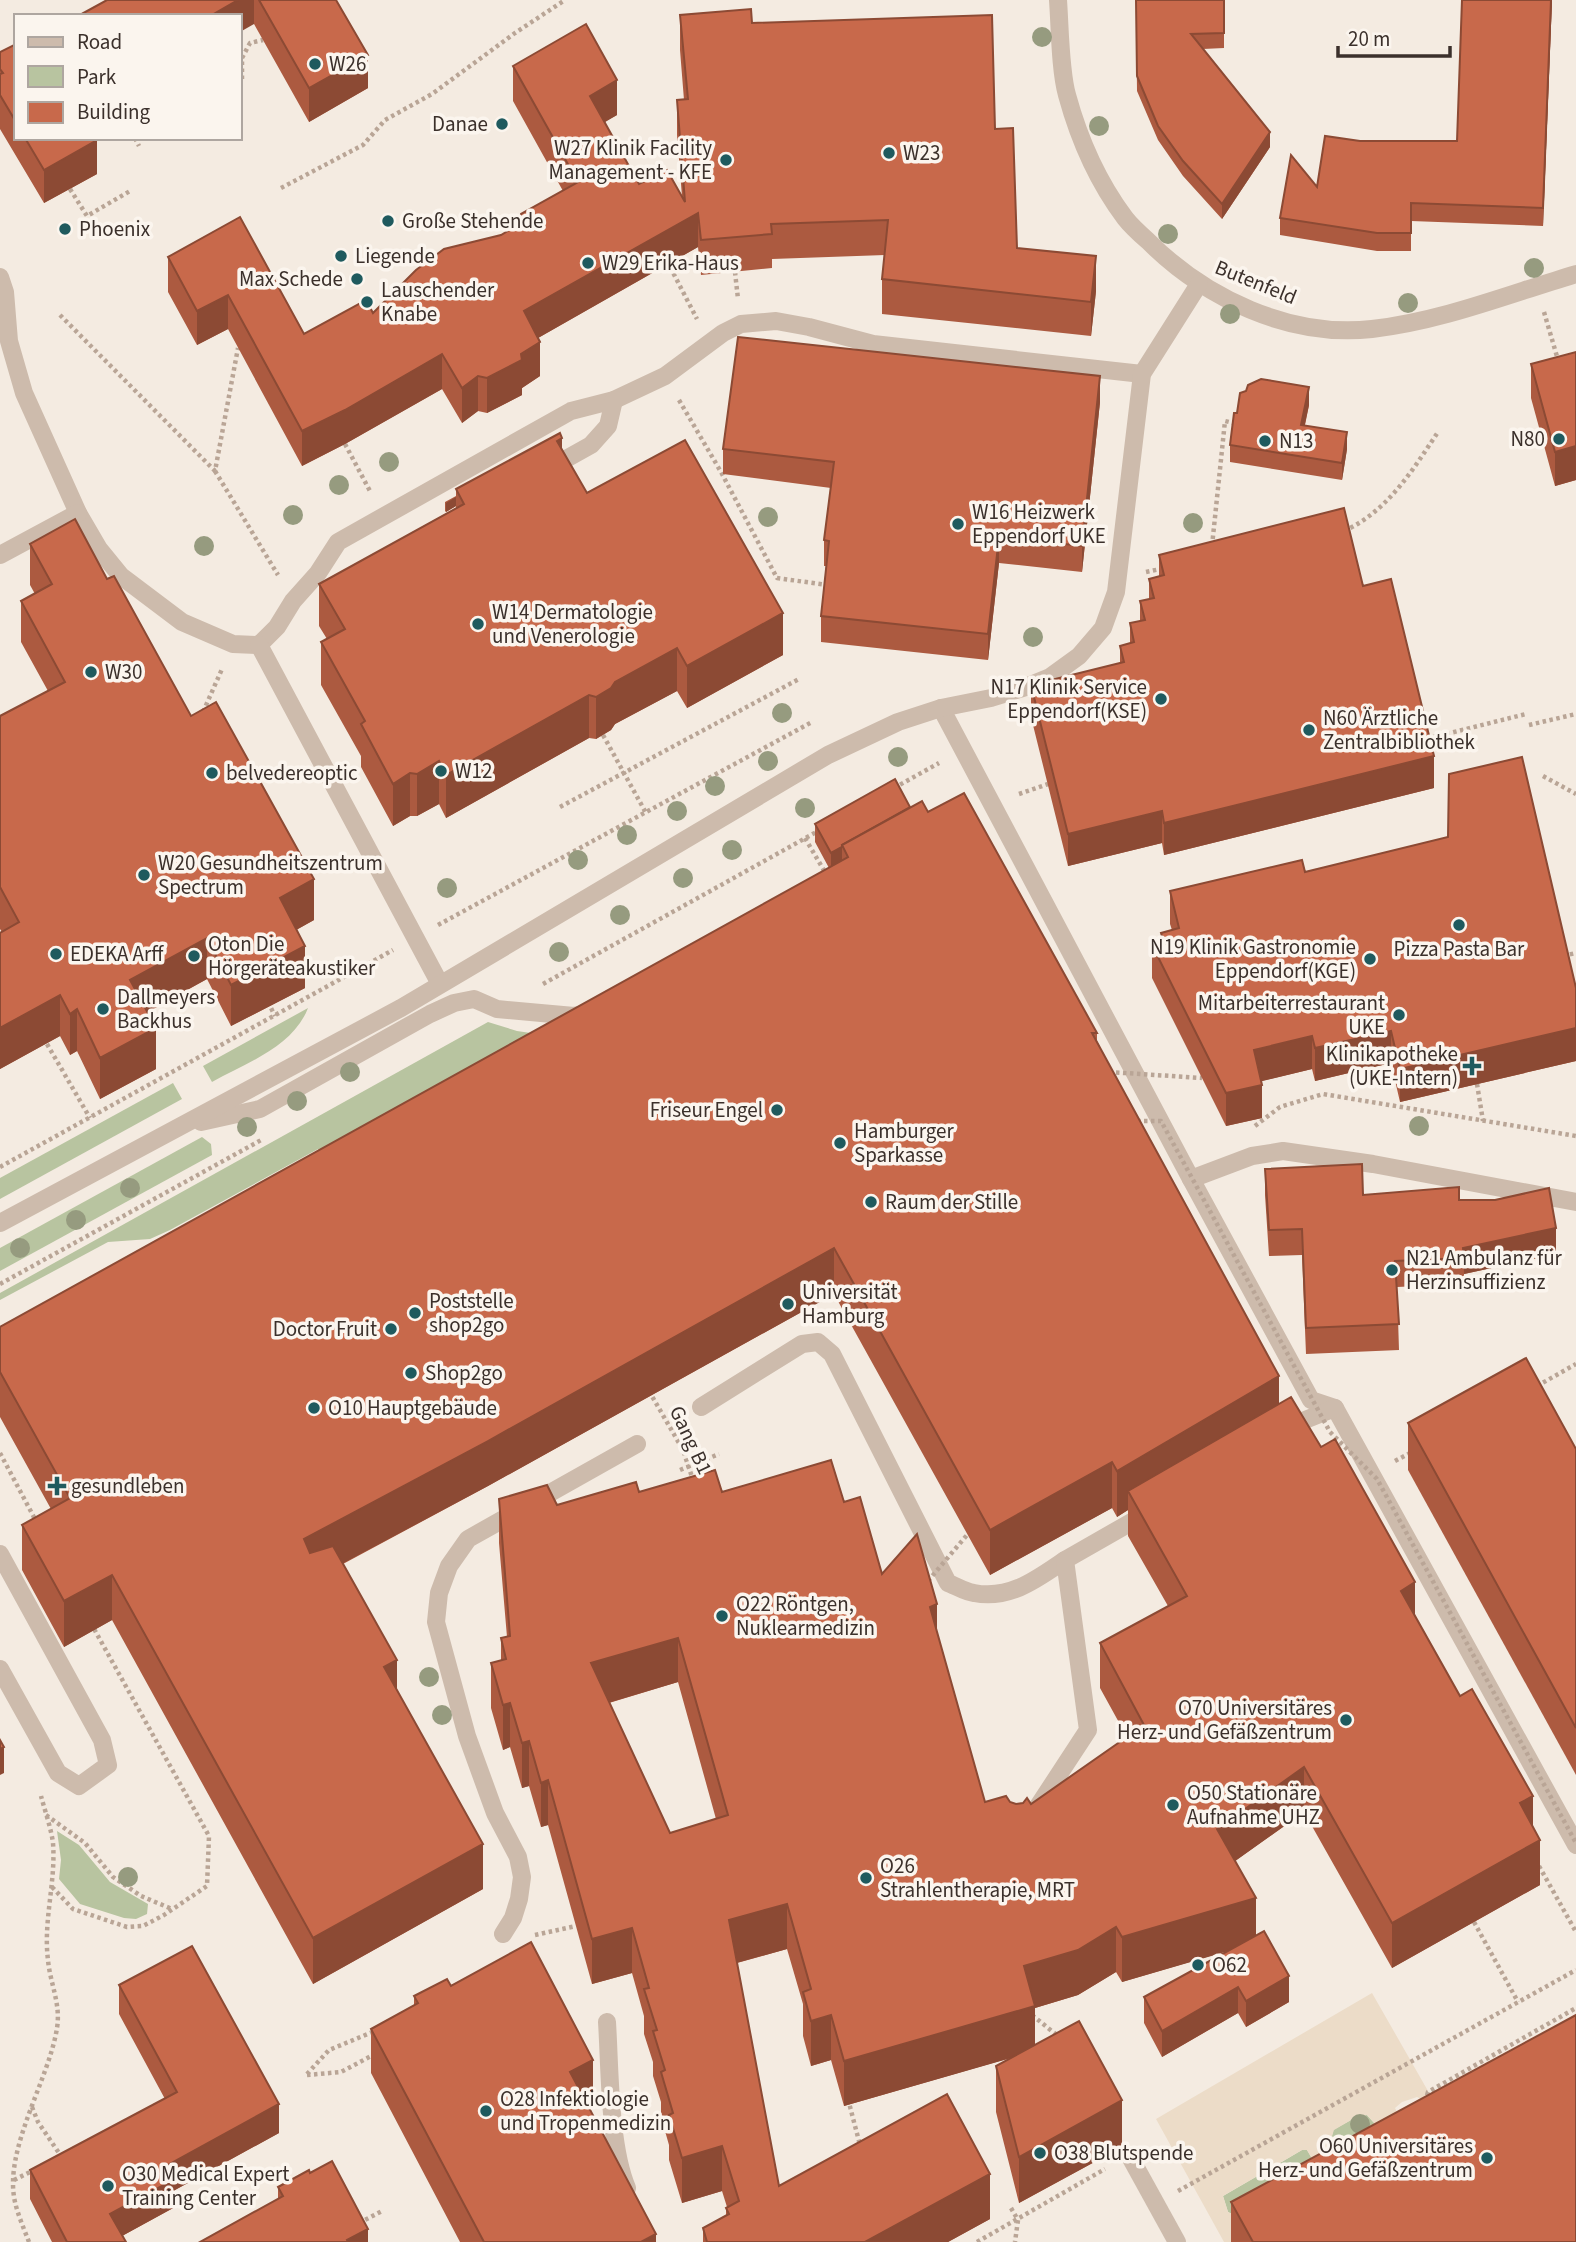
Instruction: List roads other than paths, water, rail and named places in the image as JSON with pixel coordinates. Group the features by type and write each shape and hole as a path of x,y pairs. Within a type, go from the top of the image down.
{"street":[{"name":"Butenfeld","path":"1058,0 1066,92 1091,163 1126,220 1165,258 1199,284 1226,299 1273,318 1321,328 1370,329 1456,312 1576,274"},
{"path":"0,276 5,292 9,341 24,393 78,513 99,549 121,576 182,622 233,644 259,645 277,627 293,601 318,573 338,542 571,411 614,400 665,376 710,342 741,324 776,321 873,344 1142,374"},
{"path":"0,1223 330,1047 828,755 898,722 1023,688 1050,677 1079,656 1103,628 1116,592 1142,374 1199,284"},
{"path":"535,477 592,445 608,426 614,400"},
{"path":"0,555 78,513"},
{"path":"318,573 345,573"},
{"path":"259,645 440,984"},
{"path":"942,708 981,801 1180,1145 1191,1179 1311,1400 1335,1408 1576,1844"},
{"path":"181,1126 260,1109 454,1003 474,999 497,1009 574,1016 599,1012"},
{"path":"1191,1179 1252,1156 1283,1151 1351,1160 1576,1202"},
{"path":"701,1407 802,1344 818,1342 832,1354 948,1583 974,1593 1006,1594 1030,1584 1065,1560 1162,1504"},
{"path":"1272,1440 1305,1420 1335,1408"},
{"path":"503,1934 513,1918 522,1877 518,1857 495,1813 467,1737 436,1622 439,1593 449,1566 468,1539 637,1444"},
{"path":"0,1554 102,1740 108,1765 79,1786 58,1773 0,1669"},
{"path":"1024,1827 1088,1730 1065,1560"},
{"path":"607,2022 614,2127 622,2178 635,2207"},
{"path":"1129,2155 1177,2242"}],"place":[{"name":"W26","path":"315,64"},
{"name":"Danae","path":"502,124"},
{"name":"W23","path":"889,153"},
{"name":"W27 Klinik Facility Management - KFE","path":"726,160"},
{"name":"Große Stehende","path":"388,221"},
{"name":"Phoenix","path":"65,229"},
{"name":"Liegende","path":"341,256"},
{"name":"W29 Erika-Haus","path":"588,263"},
{"name":"Max Schede","path":"357,279"},
{"name":"Lauschender Knabe","path":"367,302"},
{"name":"N80","path":"1559,439"},
{"name":"N13","path":"1265,441"},
{"name":"W16 Heizwerk Eppendorf UKE","path":"958,524"},
{"name":"W14 Dermatologie und Venerologie","path":"478,624"},
{"name":"W30","path":"91,672"},
{"name":"N17 Klinik Service Eppendorf(KSE)","path":"1161,699"},
{"name":"N60 Ärztliche Zentralbibliothek","path":"1309,730"},
{"name":"W12","path":"441,771"},
{"name":"belvedereoptic","path":"212,773"},
{"name":"W20 Gesundheitszentrum Spectrum","path":"144,875"},
{"name":"Pizza Pasta Bar","path":"1459,925"},
{"name":"EDEKA Arff","path":"56,954"},
{"name":"Oton Die Hörgeräteakustiker","path":"194,956"},
{"name":"N19 Klinik Gastronomie Eppendorf(KGE)","path":"1370,959"},
{"name":"Dallmeyers Backhus","path":"103,1009"},
{"name":"Mitarbeiterrestaurant UKE","path":"1399,1015"},
{"name":"Klinikapotheke (UKE-Intern)","path":"1472,1066"},
{"name":"Friseur Engel","path":"777,1110"},
{"name":"Hamburger Sparkasse","path":"840,1143"},
{"name":"Raum der Stille","path":"871,1202"},
{"name":"N21 Ambulanz für Herzinsuffizienz","path":"1392,1270"},
{"name":"Universität Hamburg","path":"788,1304"},
{"name":"Poststelle shop2go","path":"415,1313"},
{"name":"Doctor Fruit","path":"391,1329"},
{"name":"Shop2go","path":"411,1373"},
{"name":"O10 Hauptgebäude","path":"314,1408"},
{"name":"gesundleben","path":"57,1486"},
{"name":"O22 Röntgen, Nuklearmedizin","path":"722,1616"},
{"name":"O70 Universitäres Herz- und Gefäßzentrum","path":"1346,1720"},
{"name":"O50 Stationäre Aufnahme UHZ","path":"1173,1805"},
{"name":"O26 Strahlentherapie, MRT","path":"866,1878"},
{"name":"O62","path":"1198,1965"},
{"name":"O28 Infektiologie und Tropenmedizin","path":"486,2111"},
{"name":"O38 Blutspende","path":"1040,2153"},
{"name":"O60 Universitäres Herz- und Gefäßzentrum","path":"1487,2158"},
{"name":"O30 Medical Expert Training Center","path":"108,2186"}]}
